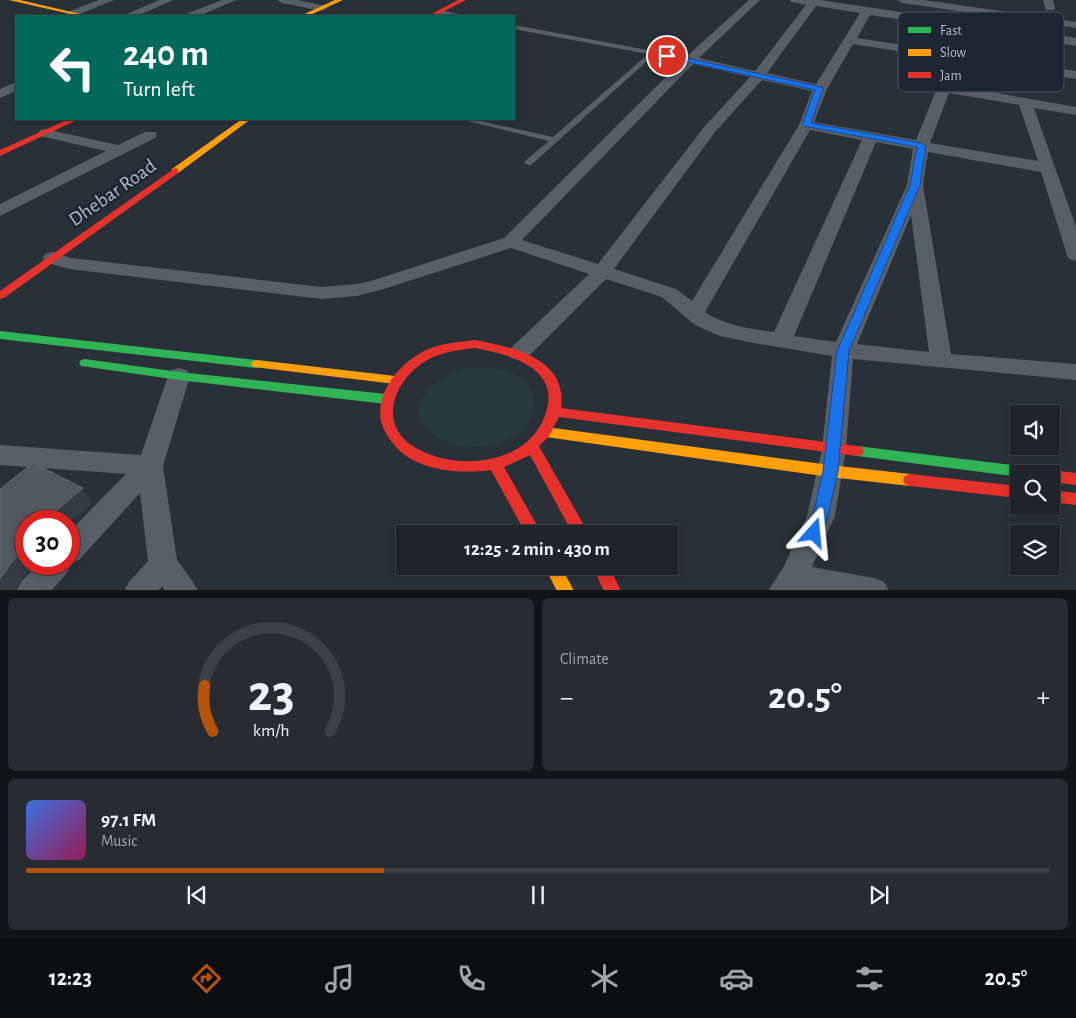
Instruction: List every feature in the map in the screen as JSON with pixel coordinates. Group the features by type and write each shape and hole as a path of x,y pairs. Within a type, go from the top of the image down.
{"main road":[{"path":"17,0 78,15"},
{"path":"299,15 310,6 340,0"},
{"path":"435,14 463,0"},
{"path":"299,15 322,4"},
{"path":"0,145 56,120"},
{"path":"0,153 73,120"},
{"name":"Dhebar Road","path":"0,296 246,120"},
{"path":"0,335 395,380"},
{"path":"490,345 519,353 537,363 550,377 556,394 556,412 546,432 532,446 515,456 495,464 465,467 437,464 412,453 395,438 386,419 386,399 395,380 410,365 429,354 451,346 490,345"},
{"path":"75,362 179,376 386,399"},
{"path":"556,412 1010,471"},
{"path":"546,432 830,471 1010,491"},
{"path":"532,446 576,525"},
{"path":"495,464 529,525"},
{"path":"1060,477 1076,479"},
{"path":"1060,497 1076,499"},
{"path":"557,575 566,590"},
{"path":"605,575 613,590"}],"street":[{"path":"71,14 109,0"},
{"path":"130,15 168,0"},
{"path":"193,15 231,0"},
{"path":"282,0 310,6"},
{"path":"52,258 69,263 322,292 340,292 377,285 487,251 510,242 690,60 756,0"},
{"path":"795,0 813,1 898,16"},
{"path":"902,0 983,12"},
{"path":"977,0 995,2 990,12"},
{"path":"519,353 603,271 705,135 758,76 813,1"},
{"path":"694,314 806,125 820,89 867,11"},
{"path":"850,40 898,47"},
{"path":"690,60 820,89"},
{"path":"0,77 15,82"},
{"path":"0,94 15,86"},
{"path":"874,590 788,584 821,516 834,449 843,351 915,185 921,146 942,92"},
{"path":"967,92 1076,111"},
{"path":"1026,102 1076,255"},
{"path":"806,125 1048,168"},
{"path":"45,133 120,150"},
{"path":"0,211 150,135"},
{"path":"781,340 871,136"},
{"path":"915,185 941,360"},
{"path":"510,242 669,293 682,301 694,314 708,323 731,332 843,351 1076,372"},
{"path":"179,376 150,466 163,565 183,590"},
{"path":"6,461 150,466"},
{"path":"80,539 150,466"},
{"path":"139,590 163,565"},
{"path":"31,590 45,575"}],"lane":[{"path":"515,27 690,60"},
{"path":"528,163 653,53"},
{"path":"467,120 554,140"}],"green space":[{"path":"463,368 497,368 506,370 515,374 529,388 535,400 533,411 528,422 514,436 495,444 473,447 452,443 434,436 422,424 419,409 428,390 439,380"}],"building":[{"path":"33,463 83,488 57,510 15,510 15,546 12,549 15,550 15,559 0,578 0,489"}],"traffic: fast":[{"path":"0,335 257,364"},
{"path":"85,363 179,376 386,399"},
{"path":"857,451 1010,471"}],"traffic: slow":[{"path":"12,0 81,15"},
{"path":"305,15 340,0"},
{"path":"175,171 246,120"},
{"path":"257,364 395,380"},
{"path":"546,432 830,471 910,480"},
{"path":"557,575 565,590"}],"traffic: jam":[{"path":"433,15 463,0"},
{"path":"0,153 73,120"},
{"path":"0,296 175,171"},
{"path":"475,344 522,357 543,370 550,379 555,393 554,410 549,424 541,436 521,454 490,465 455,466 437,463 420,457 406,449 395,438 388,426 386,413 392,388 409,367 431,353 441,349 475,344"},
{"path":"556,412 857,451"},
{"path":"532,446 576,525"},
{"path":"495,464 529,525"},
{"path":"1060,477 1076,479"},
{"path":"910,480 1010,491"},
{"path":"1060,497 1076,499"},
{"path":"605,575 612,590"}],"route":[{"path":"667,56 820,89 806,125 921,146 915,185 843,351 834,449 821,516 814,533"}]}
